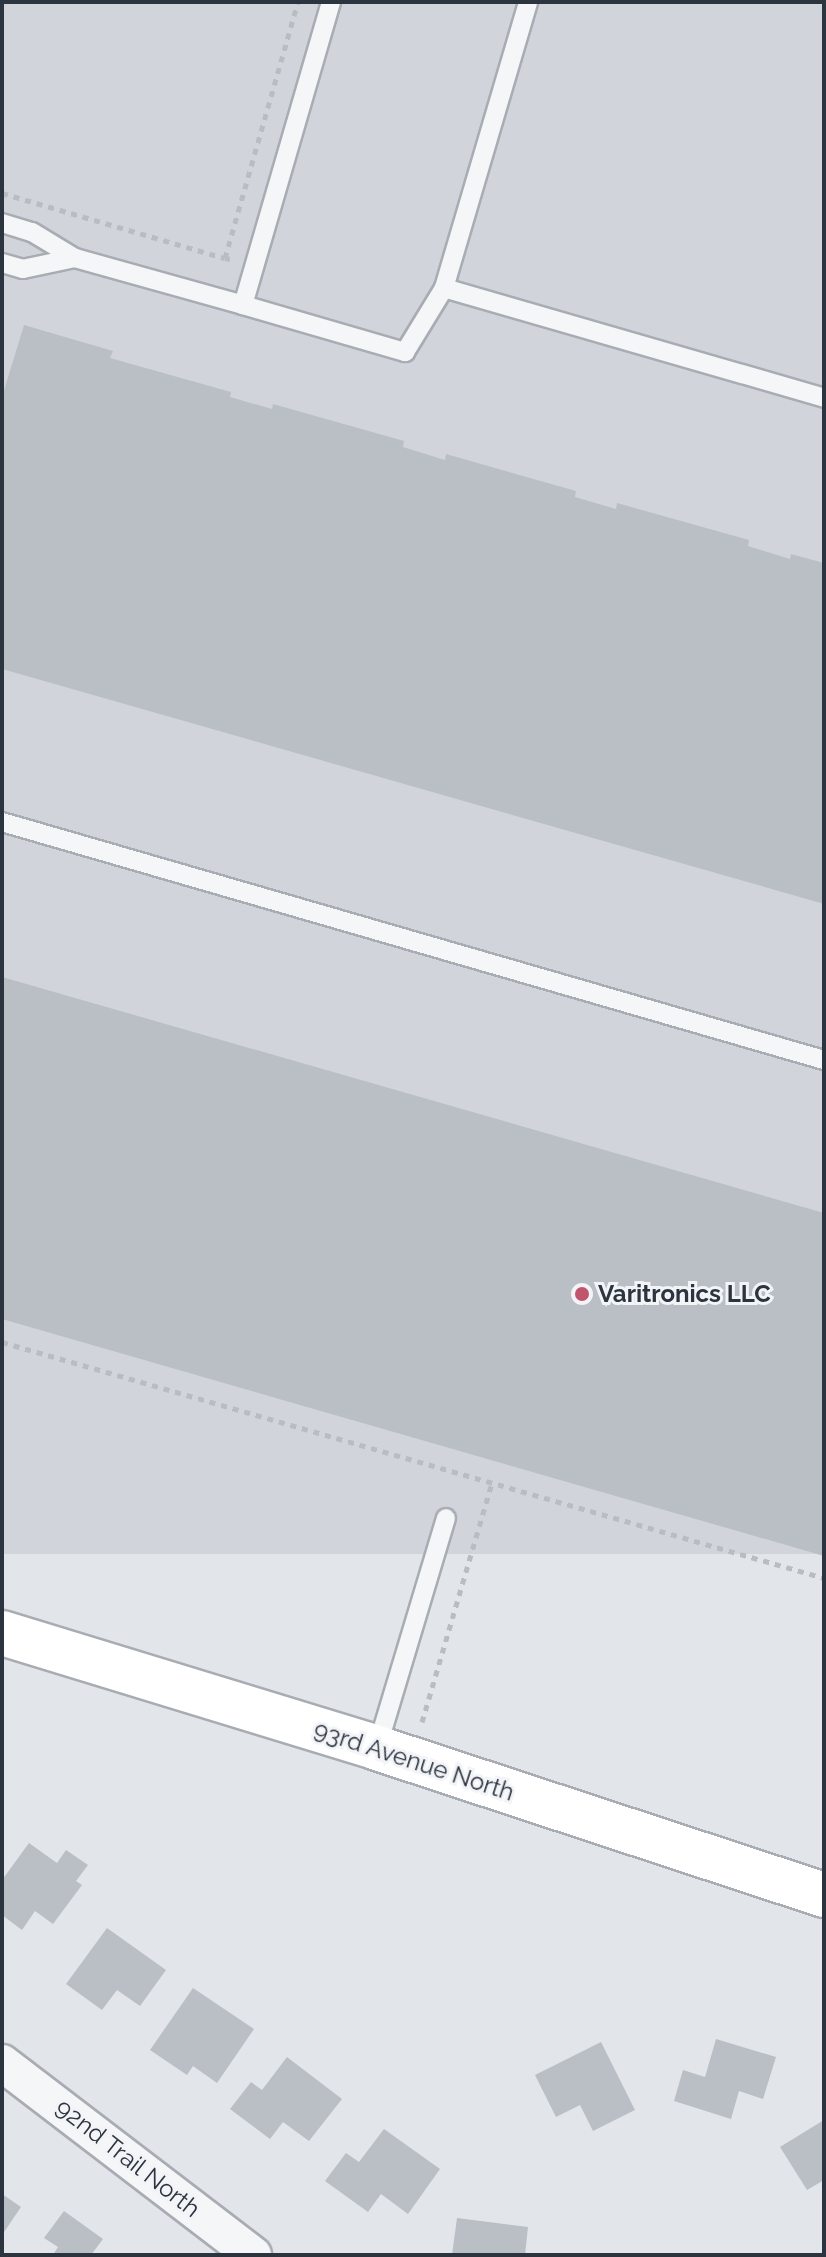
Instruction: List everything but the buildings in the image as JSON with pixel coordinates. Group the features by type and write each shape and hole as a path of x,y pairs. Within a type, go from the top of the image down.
{"street":[{"name":"93rd Avenue North","path":"2,1633 377,1748 824,1895"},
{"name":"92nd Trail North","path":"2,2063 253,2255"}],"lane":[{"path":"243,305 331,2"},
{"path":"2,223 32,232 75,258 405,352 444,288 528,2"},
{"path":"2,263 23,269 75,258"},
{"path":"444,288 824,398"},
{"path":"2,822 824,1060"},
{"path":"377,1748 446,1518"}],"path":[{"path":"225,258 298,2"},
{"path":"2,193 254,265"},
{"path":"2,1342 824,1578"},
{"path":"377,1748 426,1720 492,1483"}],"shaded area":[{"path":"2,2 824,2 824,1554 2,1554"}],"place":[{"name":"Varitronics LLC","path":"582,1294"}]}
